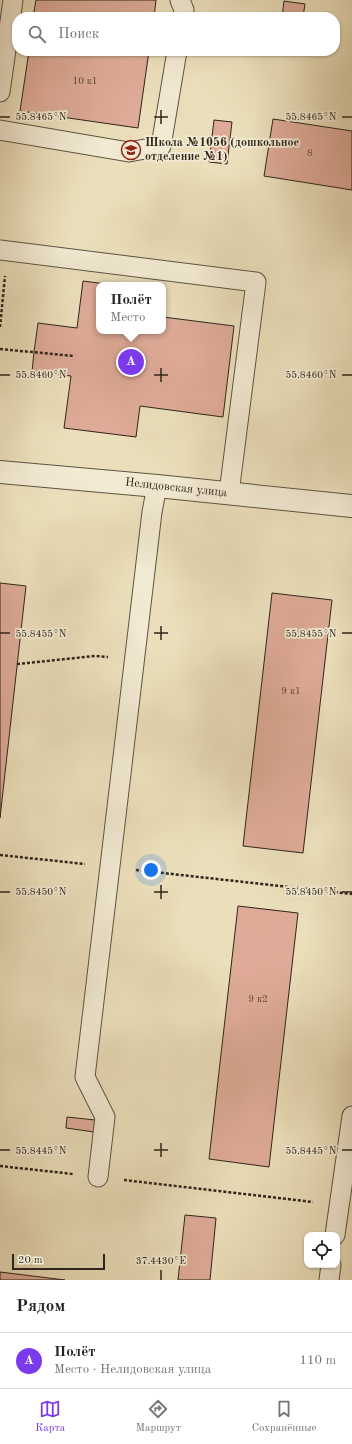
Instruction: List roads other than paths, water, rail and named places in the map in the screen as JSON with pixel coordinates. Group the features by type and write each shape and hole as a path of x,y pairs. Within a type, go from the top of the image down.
{"street":[{"name":"Нелидовская улица","path":"0,472 352,506"}],"lane":[{"path":"0,92 13,0"},
{"path":"180,0 183,12"},
{"path":"0,130 129,152 161,146 176,56"},
{"path":"4,250 256,282 229,493"},
{"path":"98,1177 105,1117 85,1077 152,512 157,486"},
{"path":"336,1232 349,1164 352,1116"},
{"path":"329,1280 331,1268"}],"place":[{"name":"Школа №1056 (дошкольное отделение №1)","path":"131,150"},
{"name":"Полёт","path":"131,362"}]}
